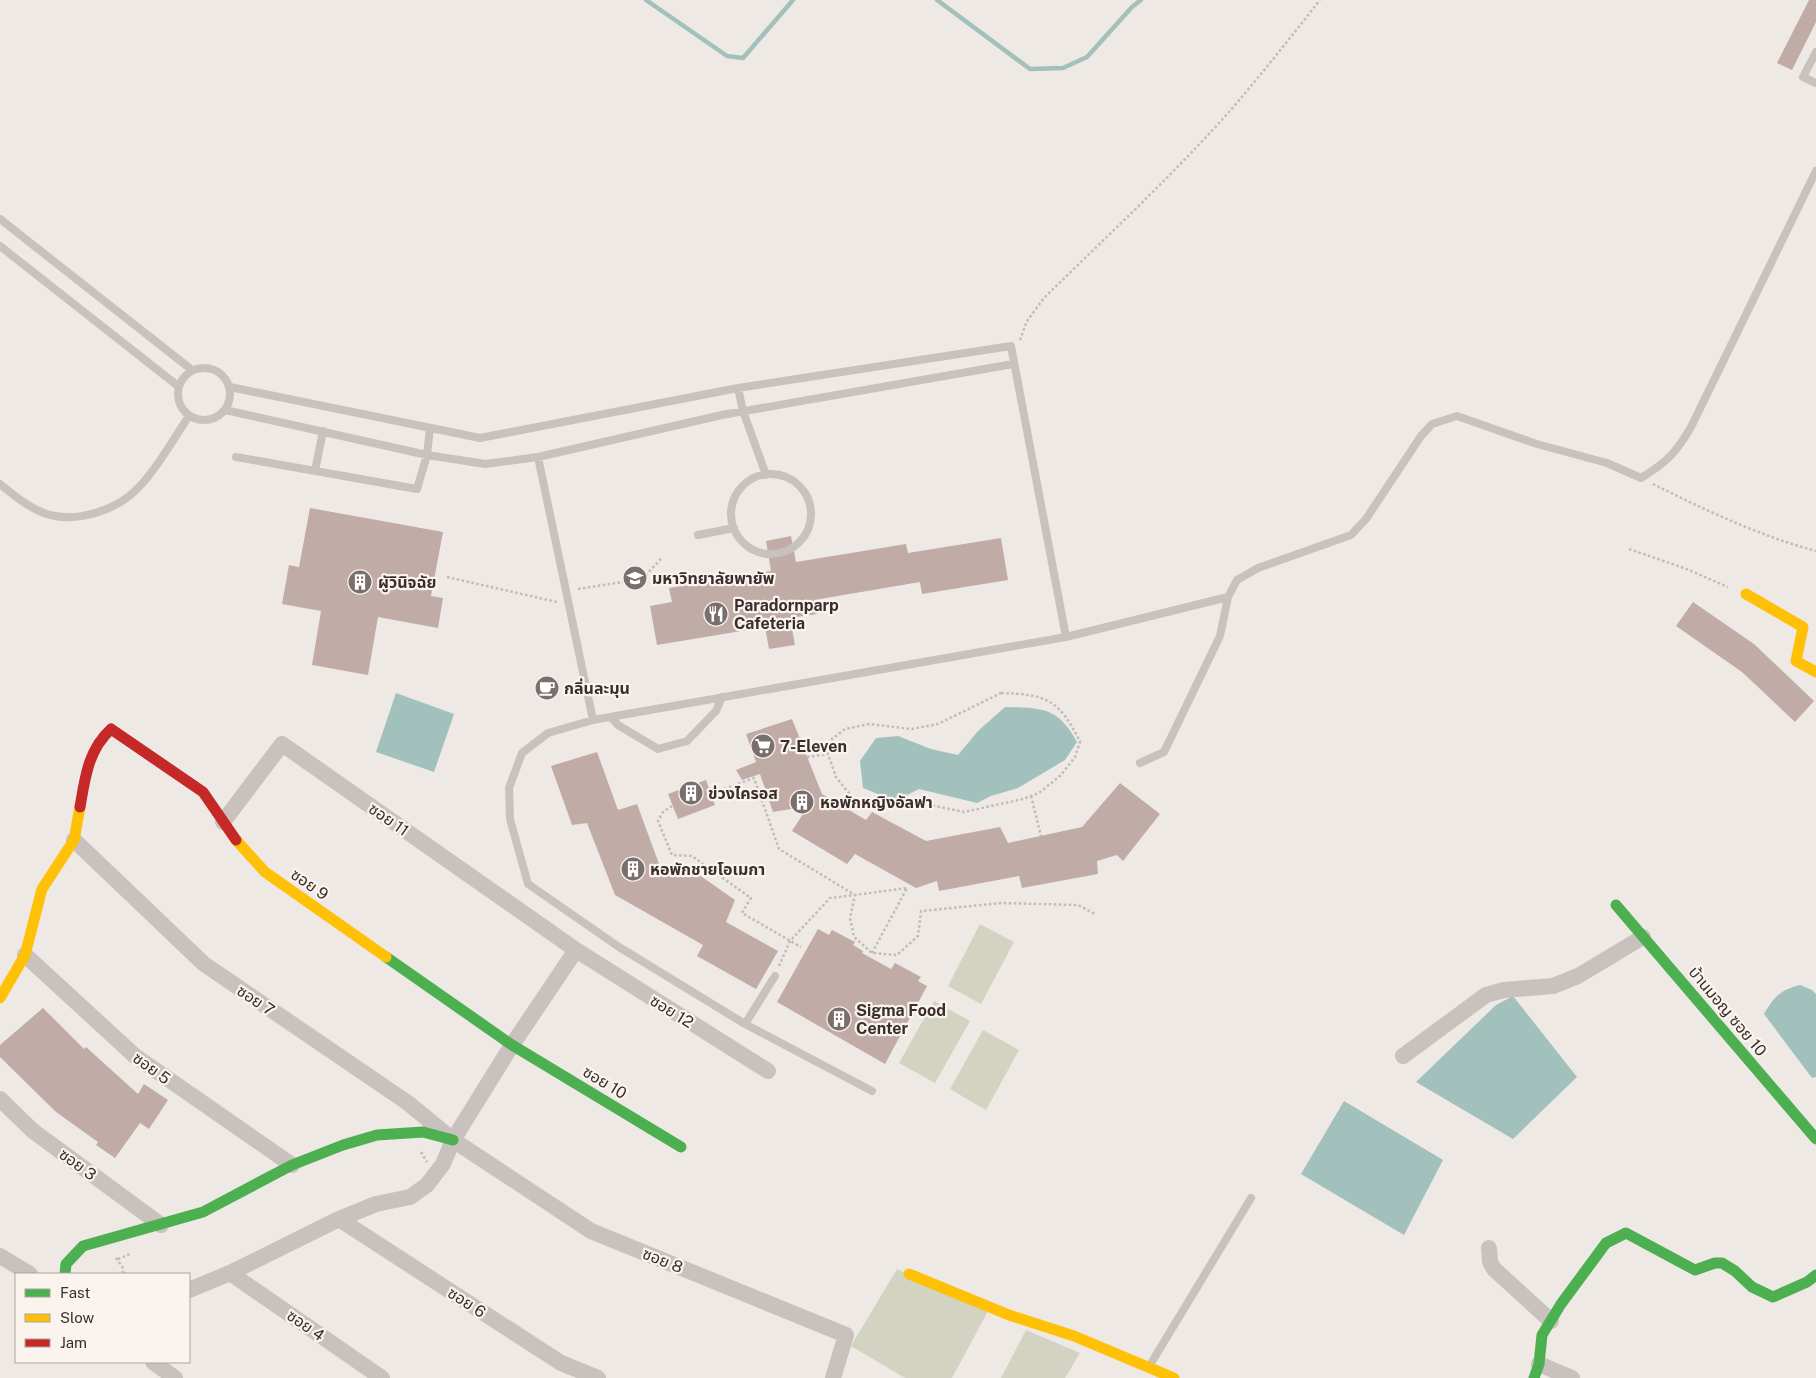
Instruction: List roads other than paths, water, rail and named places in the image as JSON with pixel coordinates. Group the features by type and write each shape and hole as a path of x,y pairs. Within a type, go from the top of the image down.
{"street":[{"path":"1746,594 1803,627 1796,661 1816,672"},
{"name":"ซอย 9","path":"74,840 88,762 100,739 110,729 202,792 244,851 265,872 512,1045"},
{"name":"ซอย 11","path":"223,822 282,744 576,950"},
{"path":"0,998 25,955 42,888 74,840"},
{"name":"ซอย 7","path":"74,840 204,964 408,1103 453,1140"},
{"name":"บ้านมอญ ซอย 10","path":"1616,904 1816,1138"},
{"path":"1404,1056 1486,995 1504,990 1553,986 1578,976 1643,937"},
{"path":"190,1290 230,1273 339,1219 376,1204 410,1196 427,1185 443,1164 453,1140 512,1045 576,950"},
{"name":"ซอย 12","path":"576,950 768,1071"},
{"name":"ซอย 5","path":"25,955 135,1056 292,1165"},
{"name":"ซอย 10","path":"512,1045 681,1147"},
{"name":"ซอย 3","path":"0,1099 33,1131 161,1225"},
{"path":"65,1273 66,1264 83,1246 203,1212 292,1165 343,1145 377,1134 423,1132 453,1140"},
{"name":"ซอย 8","path":"453,1140 591,1231 846,1335 833,1378"},
{"name":"ซอย 6","path":"339,1219 561,1363 598,1378"},
{"path":"1572,1378 1537,1371 1542,1335 1606,1243 1626,1233 1695,1270 1715,1263 1722,1263 1735,1271 1752,1287 1773,1297 1811,1279"},
{"path":"1489,1248 1490,1262 1494,1269 1550,1321"},
{"path":"0,1256 28,1273"},
{"name":"ซอย 4","path":"230,1273 382,1378"},
{"path":"909,1274 1009,1315 1074,1336 1174,1378"},
{"path":"154,1363 175,1378"}],"lane":[{"path":"1816,52 1804,77 1816,83"},
{"path":"1140,763 1164,752 1220,636 1228,597 1237,580 1258,568 1351,535 1366,519 1421,436 1432,424 1456,416 1537,444 1607,463 1641,478 1660,466 1677,451 1691,427 1816,171"},
{"path":"0,219 192,370"},
{"path":"0,246 178,386"},
{"path":"230,387 480,438 738,388 1011,346 1066,637"},
{"path":"225,410 427,455 485,464 538,457 744,411 1013,364"},
{"path":"206,367 216,370 225,377 230,387 230,396 225,410 216,417 205,420 189,416 179,403 178,386 182,379 192,370 206,367"},
{"path":"738,388 766,475"},
{"path":"0,484 31,506 55,516 85,516 114,506 136,490 189,416"},
{"path":"236,457 417,489 427,455 430,428"},
{"path":"314,471 323,431"},
{"path":"538,457 593,720"},
{"path":"766,475 780,476 792,480 803,490 809,502 812,516 809,529 802,541 791,549 778,554 764,554 751,549 741,540 734,528 731,516 737,494 744,485 754,478 766,475"},
{"path":"698,535 734,528"},
{"path":"872,1091 745,1024 619,947 528,884 510,812 509,788 522,753 548,733 593,720 1066,637 1228,597"},
{"path":"612,717 618,726 658,749 687,741 716,711 722,697"},
{"path":"745,1024 775,976"},
{"path":"1149,1368 1251,1198"}],"water":[{"path":"396,693 454,714 434,772 376,752"},
{"path":"1005,707 1039,709 1056,716 1063,722 1077,742 1065,760 1018,788 991,796 977,803 919,789 895,801 863,788 860,761 876,738 898,736 931,749 958,755 978,731"},
{"path":"1800,985 1812,990 1816,994 1816,1077 1812,1078 1764,1014 1778,995 1787,989"},
{"path":"1513,996 1577,1077 1513,1139 1416,1082 1496,1005"},
{"path":"1344,1101 1443,1160 1404,1235 1301,1174"}],"waterway":[{"path":"646,0 727,56 743,58 793,0"},
{"path":"937,0 1030,69 1063,68 1087,57 1132,7 1141,0"}],"place":[{"name":"มหาวิทยาลัยพายัพ","path":"635,578"},
{"name":"ผัูวินิจฉัย","path":"360,582"},
{"name":"Paradornparp Cafeteria","path":"716,614"},
{"name":"กลิ่นละมุน","path":"547,688"},
{"name":"7-Eleven","path":"763,746"},
{"name":"ข่วงไครอส","path":"691,793"},
{"name":"หอพักหญิงอัลฟา","path":"802,802"},
{"name":"หอพักชายโอเมกา","path":"633,869"},
{"name":"Sigma Food Center","path":"839,1019"}]}
